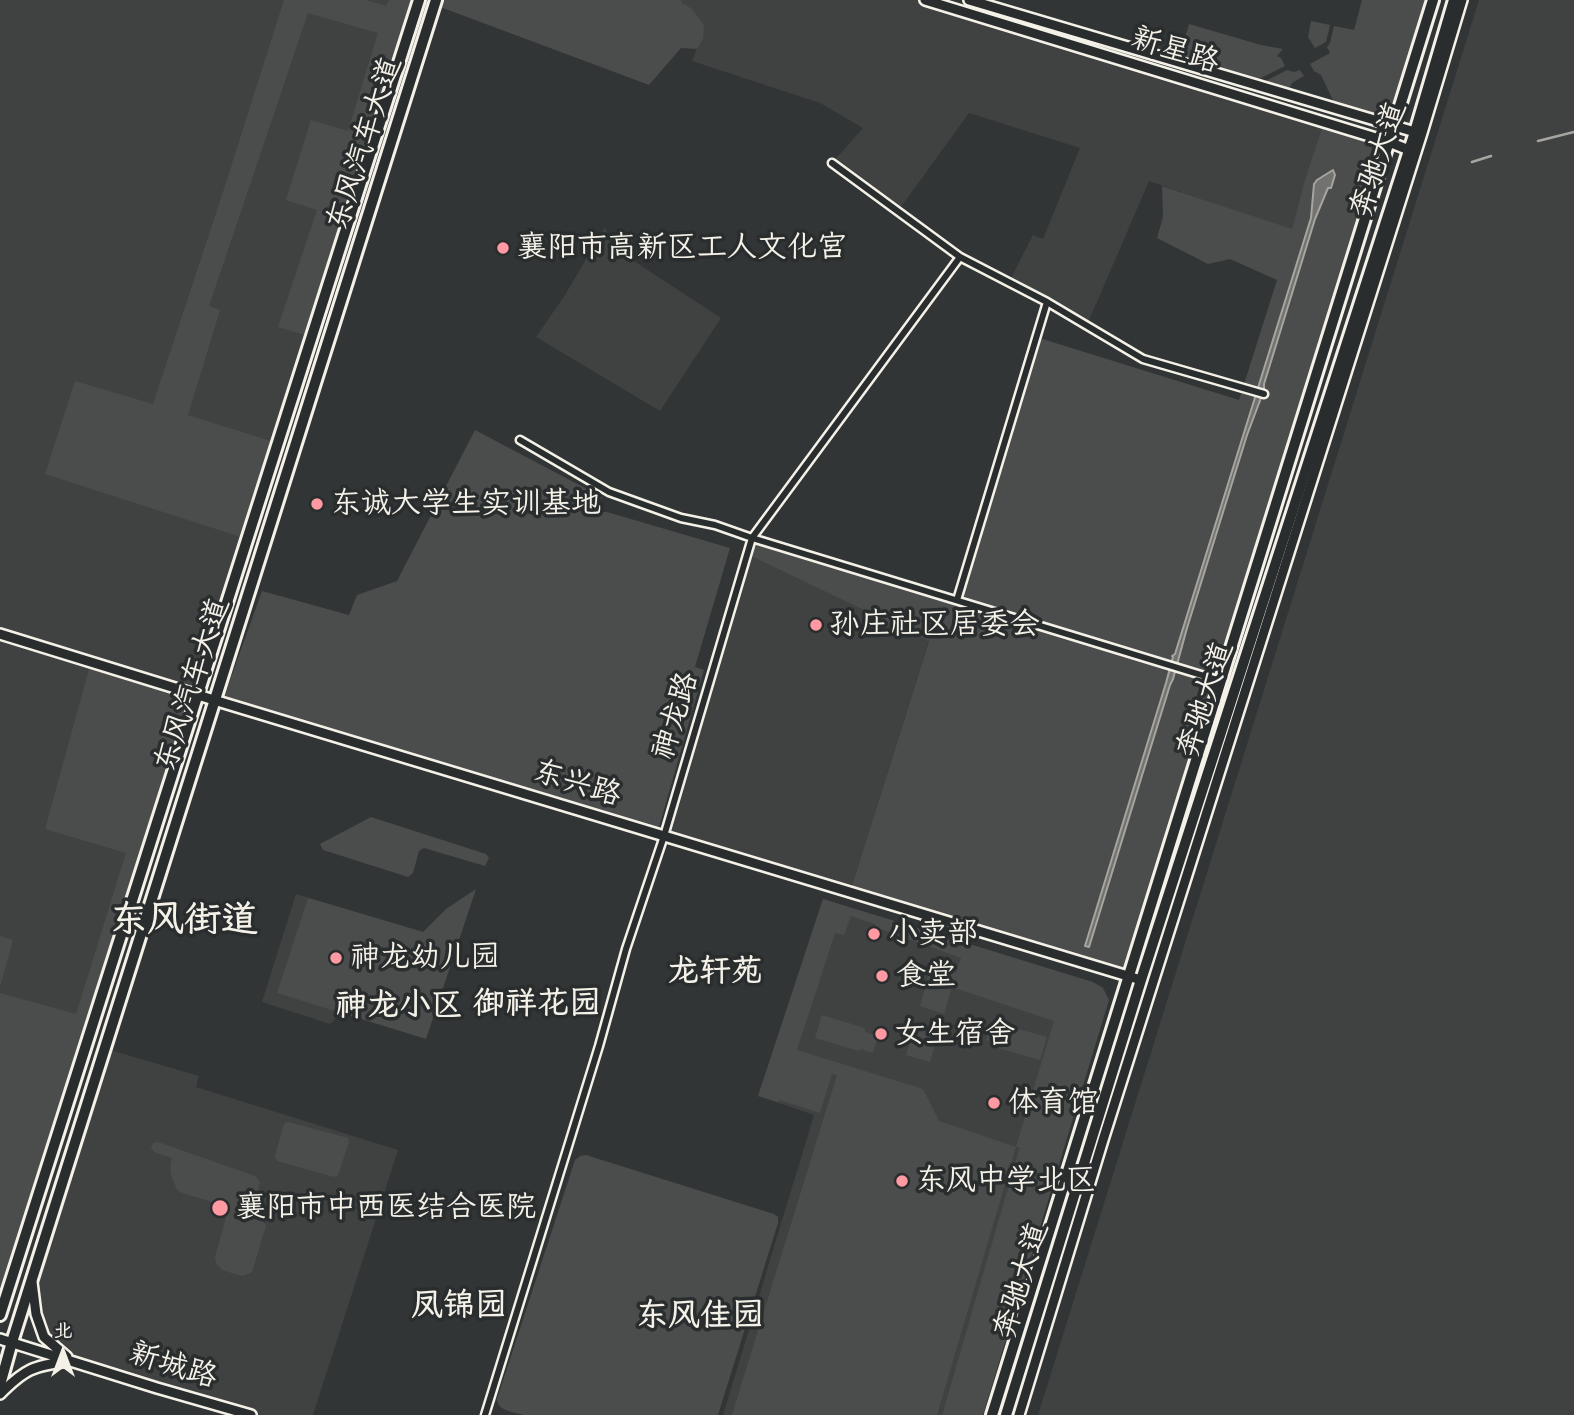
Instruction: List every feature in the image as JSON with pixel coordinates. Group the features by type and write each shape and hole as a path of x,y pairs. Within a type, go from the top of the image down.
{"main road":[{"name":"东风汽车大道","path":"0,1315 419,0"},
{"name":"东风汽车大道","path":"0,1385 436,0"},
{"name":"奔驰大道","path":"992,1415 1433,0"},
{"name":"奔驰大道","path":"1006,1415 1119,1068 1141,980 1409,157 1454,0"}],"street":[{"name":"新星路","path":"925,0 1389,142 1409,157"},
{"name":"新星路","path":"969,0 1415,132"},
{"path":"1019,1415 1119,1068 1409,157 1462,0"},
{"path":"832,163 960,257 1047,302 1143,359 1264,394"},
{"path":"752,538 960,257"},
{"path":"957,600 1047,302"},
{"path":"520,440 609,492 681,518 715,525 1221,681"},
{"name":"神龙路","path":"485,1415 599,1046 626,949 664,836 752,538"},
{"name":"东兴路","path":"0,634 1141,980"},
{"path":"32,1278 36,1314 44,1337 71,1361"},
{"name":"新城路","path":"0,1339 251,1415"},
{"path":"0,1394 17,1377 39,1365 71,1361"}],"shaded area":[{"path":"0,0 419,0 0,1315"},
{"path":"284,0 366,0 386,6 389,0 419,0 311,337 278,327 317,210 286,200 311,120 348,131 378,33 308,13 209,306 220,310 188,415 277,443 247,539 45,474 75,381 153,404"},
{"path":"436,0 682,0 704,25 703,39 697,49 681,48 649,85 435,5"},
{"path":"925,0 1324,122 1292,230 1149,181 1087,325 1009,282 1033,235 1043,239 1080,148 969,113 898,211 832,163 863,128 820,103 692,61 703,39 680,2"},
{"path":"1362,0 1433,0 1394,126 1337,109 1321,75 1314,71 1310,64 1330,53 1327,47 1334,26 1354,30"},
{"path":"1479,0 1574,0 1574,1415 1038,1415"},
{"path":"1311,21 1330,25 1326,42 1315,48 1308,37"},
{"path":"1189,24 1283,49 1277,56 1285,66 1251,83 1178,62"},
{"path":"1287,70 1300,70 1304,76 1292,83 1287,94 1258,85"},
{"path":"1324,122 1389,142 1128,977 850,892 929,641 747,554 752,538 956,600 1036,337 1239,400 1277,280 1230,259 1208,264 1157,238 1163,217 1162,186 1292,229"},
{"path":"1333,170 1335,175 1331,188 1328,188 1315,219 1089,947 1085,946 1172,656 1175,654 1311,218 1314,184"},
{"path":"605,227 611,246 721,318 660,411 536,337 565,295"},
{"path":"475,430 602,497 594,515 607,512 730,548 695,667 704,670 659,827 224,697 262,591 349,615 357,595 397,581"},
{"path":"751,555 929,640 850,892 664,836"},
{"path":"91,662 197,695 0,1315 0,993 76,1014 126,853 45,829"},
{"path":"371,817 486,854 489,858 485,866 424,848 419,851 413,873 408,877 323,850 320,844"},
{"path":"476,889 426,1039 277,993 308,898 423,932 446,909"},
{"name":"神龙幼儿园","path":"296,894 424,932 330,1024 262,1002"},
{"name":"东风中学北区","path":"823,899 1072,976 942,1415 723,1415 814,1115 758,1096"},
{"name":"东风中学北区","path":"823,899 1093,982 1103,988 1109,1000 983,1415 942,1415 1020,1147 1016,1147 937,1415 732,1415 837,1075 832,1074 820,1113 758,1096","holes":["851,916 961,958 956,973 931,965 920,1006 944,1014 952,987 1054,1021 1016,1147 939,1121 923,1089 797,1050 835,933 844,935"]},
{"path":"0,936 13,940 0,987"},
{"path":"822,1015 865,1028 865,1032 878,1036 873,1053 815,1038"},
{"path":"991,1023 1047,1037 1040,1060 998,1048 999,1044 986,1040"},
{"path":"914,1026 938,1034 930,1062 906,1055"},
{"name":"襄阳市中西医结合医院","path":"110,1050 199,1076 196,1087 398,1150 313,1415 251,1415 71,1361 44,1337 34,1298"},
{"path":"288,1122 348,1138 338,1175 334,1177 277,1161 275,1156 284,1124"},
{"path":"158,1142 255,1176 260,1182 253,1207 266,1226 252,1272 243,1276 218,1266 215,1257 227,1214 211,1202 178,1191 171,1175 172,1158 154,1152 151,1148 153,1143"},
{"path":"586,1155 778,1217 718,1415 524,1415 507,1410 498,1403 497,1399 575,1160"}],"waterway":[{"path":"1538,141 1574,132"},
{"path":"1472,162 1491,156"}],"place":[{"name":"襄阳市高新区工人文化宫","path":"503,248"},
{"name":"东诚大学生实训基地","path":"317,504"},
{"name":"孙庄社区居委会","path":"816,625"},
{"name":"小卖部","path":"874,934"},
{"name":"神龙幼儿园","path":"336,958"},
{"name":"食堂","path":"882,976"},
{"name":"女生宿舍","path":"881,1034"},
{"name":"体育馆","path":"994,1103"},
{"name":"东风中学北区","path":"902,1181"},
{"name":"襄阳市中西医结合医院","path":"220,1208"}],"district":[{"name":"东风街道","path":"184,921"},
{"name":"龙轩苑","path":"715,973"},
{"name":"御祥花园","path":"537,1005"},
{"name":"神龙小区","path":"399,1007"},
{"name":"凤锦园","path":"459,1307"},
{"name":"东风佳园","path":"700,1317"}]}
